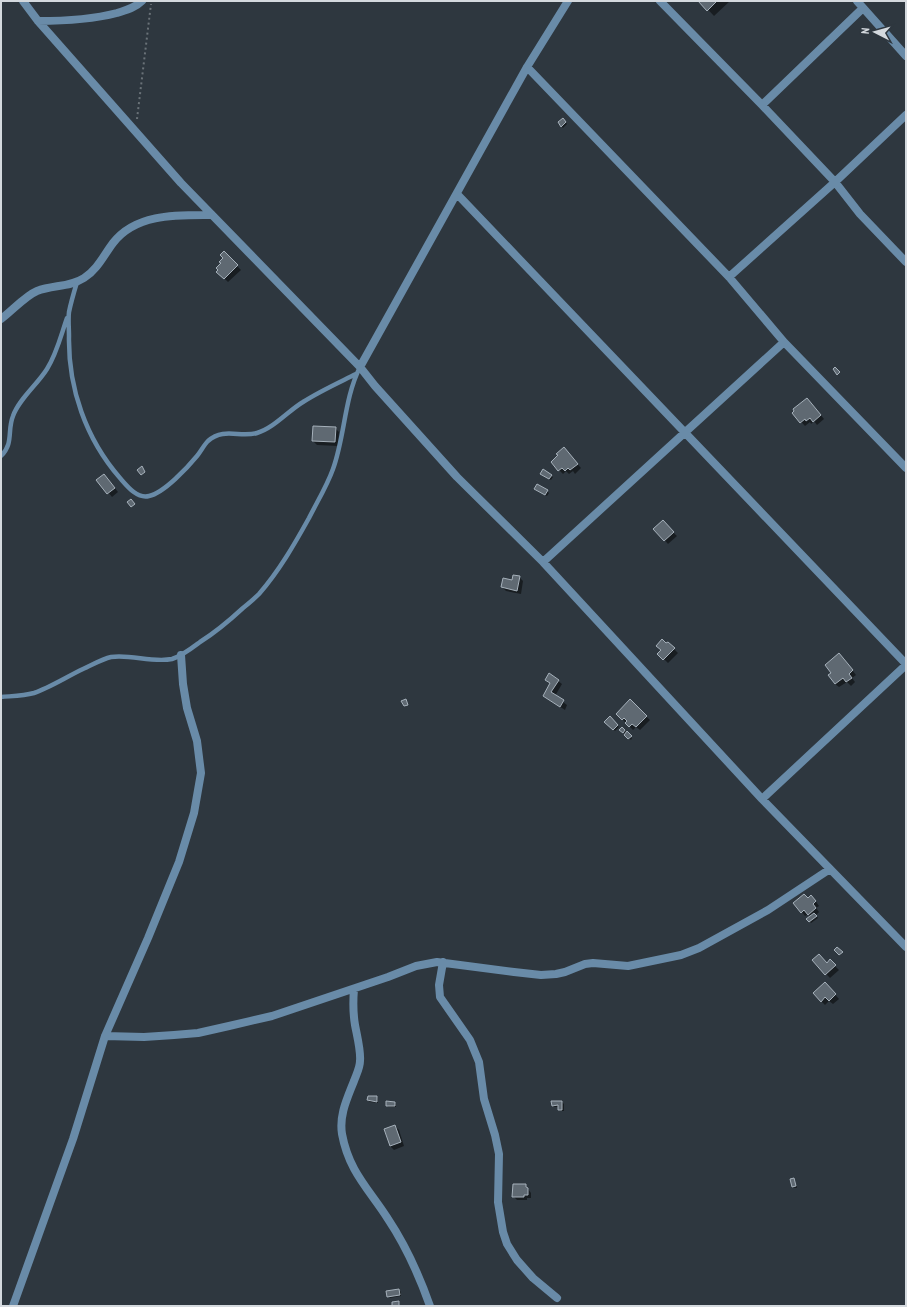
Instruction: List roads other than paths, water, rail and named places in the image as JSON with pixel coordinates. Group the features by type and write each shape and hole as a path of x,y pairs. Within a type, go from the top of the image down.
{"street":[{"path":"23,1 38,21 181,183 358,371 375,386 457,477 543,562 762,799 906,947"},
{"path":"38,21 93,19 129,10 142,1"},
{"path":"358,371 527,67 568,1"},
{"path":"660,1 835,182 860,214 906,262"},
{"path":"857,1 906,56"},
{"path":"762,105 863,8"},
{"path":"527,67 729,277 784,342 906,468"},
{"path":"729,277 835,182 906,115"},
{"path":"457,194 685,431 906,665 762,799"},
{"path":"1,319 36,292 77,282 87,276 98,265 122,233 133,226 155,218 170,216 212,215"},
{"path":"543,562 784,342"},
{"path":"14,1306 73,1139 106,1036 179,862 194,813 201,774 196,741 187,708 181,655"},
{"path":"106,1036 144,1037 198,1033 272,1016 354,989 416,966 437,962 541,975 565,972 585,964 593,963 628,966 681,955 706,944 762,913 830,869"},
{"path":"443,962 439,985 440,996 470,1040 479,1062 484,1099 495,1135 498,1154 498,1202 503,1232 507,1244 517,1260 533,1278 557,1298"},
{"path":"354,989 354,1023 360,1061 358,1071 344,1105 341,1117 342,1133 353,1167 362,1184 387,1218 405,1247 416,1268 430,1306"}],"lane":[{"path":"1,456 9,443 10,424 17,408 36,385 58,347 77,282"},
{"path":"69,312 68,352 71,376 77,401 91,436 109,465 127,486 139,496 148,497 157,494 188,468 207,442 215,436 222,434 258,433 268,428 302,403 358,371"},
{"path":"1,697 34,693 111,657 160,660 181,655 231,619 258,595 280,568 322,494 333,470 341,443 345,416 358,371"}]}
